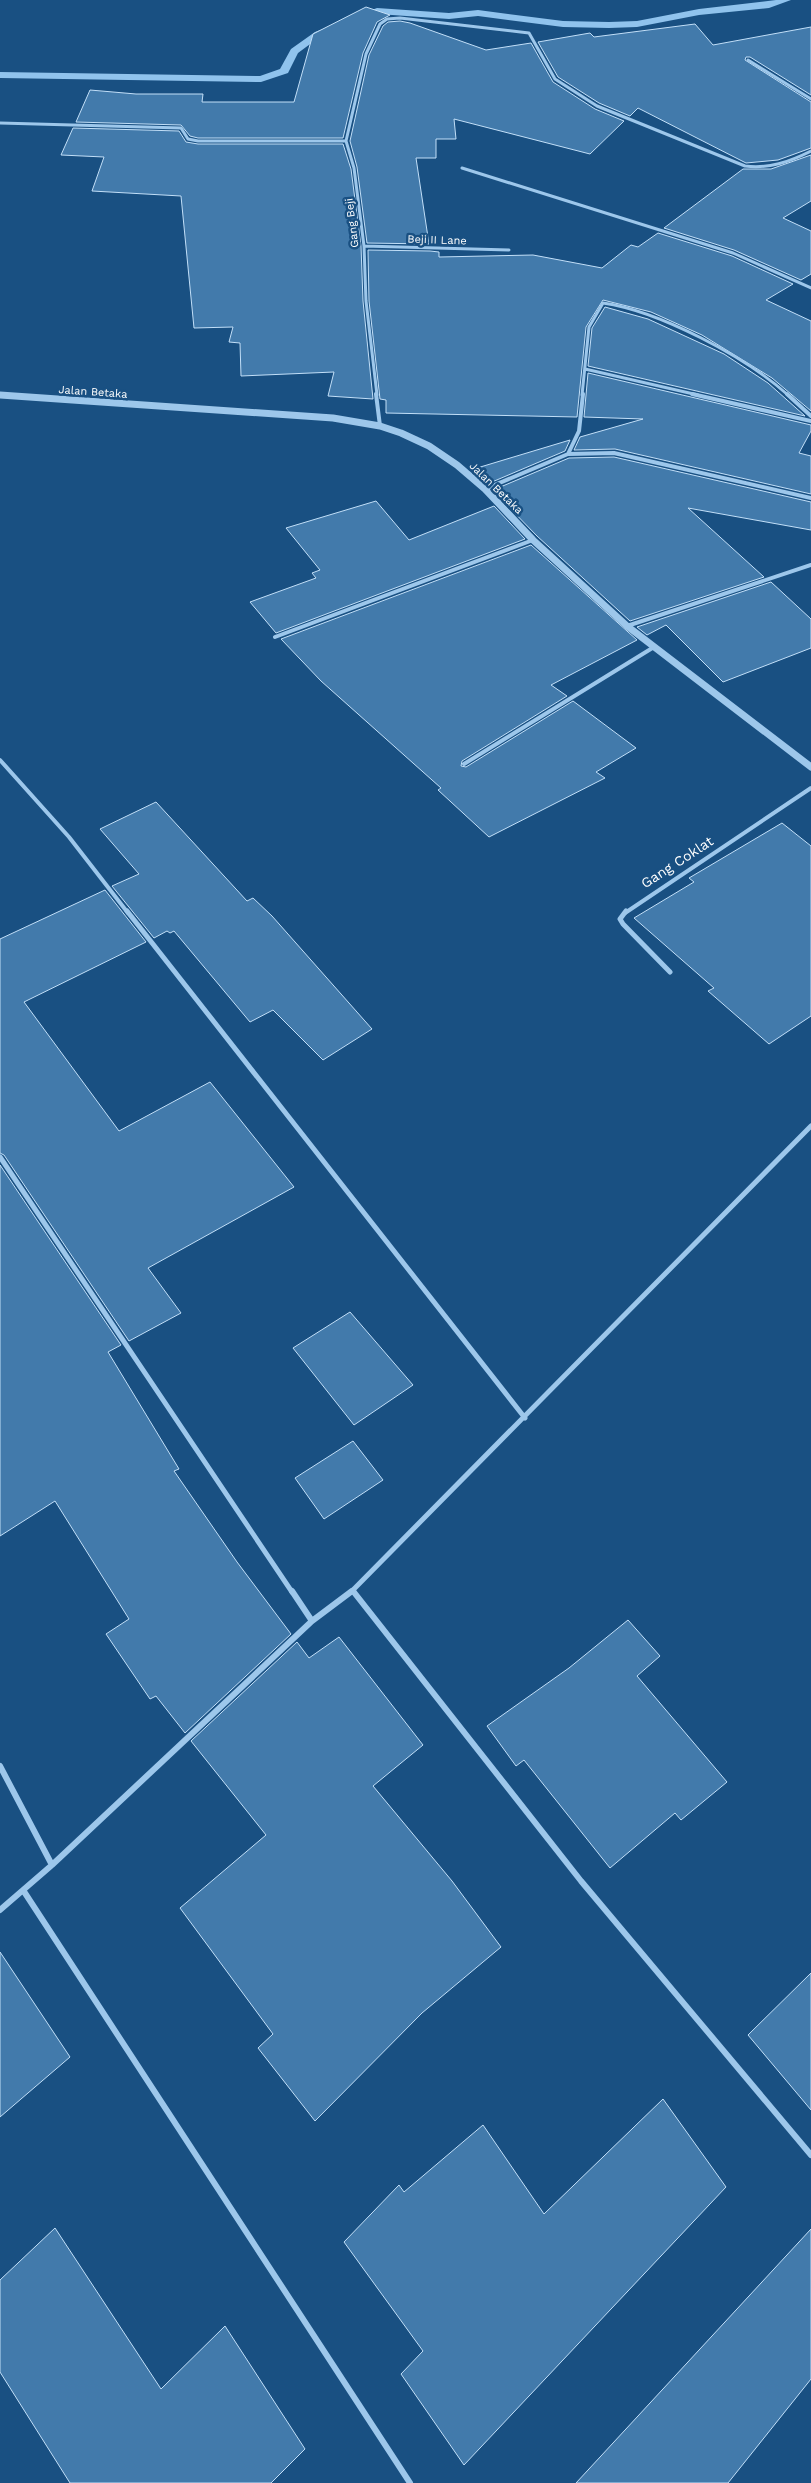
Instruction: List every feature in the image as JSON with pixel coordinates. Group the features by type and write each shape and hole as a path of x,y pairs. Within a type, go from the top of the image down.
{"street":[{"name":"Gang Beji","path":"380,426 366,301 364,246 354,168 346,141 366,54 380,24 388,19 400,18 529,33 555,79 597,106 746,166 774,166 811,151"},
{"path":"748,60 811,99"},
{"path":"0,123 179,128 184,130 190,140 198,141 346,141"},
{"path":"462,168 733,253 811,288"},
{"name":"Beji II Lane","path":"364,246 509,250"},
{"path":"568,454 579,431 589,327 601,304 608,303 644,314 688,333 762,373 811,416"},
{"path":"585,368 811,421"},
{"name":"Jalan Betaka","path":"0,395 333,418 380,426 429,446 457,465 485,489 533,540 627,626 811,767"},
{"path":"485,489 568,454 614,453 811,498"},
{"path":"275,637 533,540"},
{"path":"627,626 811,565"},
{"path":"464,764 654,647"},
{"path":"0,760 75,844 525,1418"},
{"name":"Gang Coklat","path":"670,972 623,924 620,919 626,910 811,788"},
{"path":"0,1910 52,1865 312,1621 353,1590 525,1418 811,1126"},
{"path":"0,1157 312,1621"},
{"path":"353,1590 581,1881 811,2155"},
{"path":"0,1766 52,1865"},
{"path":"23,1890 410,2483"}],"building":[{"path":"366,7 390,15 377,22 363,53 343,138 198,138 190,136 181,125 76,122 90,90 136,94 203,94 202,102 294,102 313,34"},
{"path":"400,21 486,50 531,43 553,82 595,109 624,121 590,154 454,119 456,139 436,139 436,158 416,158 429,244 367,243 357,167 350,141 369,55 383,26 388,22"},
{"path":"695,24 713,45 811,27 811,95 750,57 746,57 745,60 811,102 811,148 778,160 746,163 638,108 630,116 599,103 558,77 538,42 590,33 594,37"},
{"path":"73,128 179,131 186,142 198,144 343,144 351,169 361,246 363,301 373,399 328,396 334,372 241,376 240,343 229,342 233,327 194,328 181,196 92,191 104,157 61,155"},
{"path":"811,155 811,201 783,218 811,231 811,274 801,280 734,250 664,228 743,169 771,169"},
{"path":"658,233 732,256 793,284 766,300 811,321 811,411 772,378 702,335 651,312 603,300 586,327 577,417 386,413 386,400 380,399 369,301 368,250 430,251 439,252 439,257 533,255 602,268 631,245 638,247"},
{"path":"605,307 648,319 724,354 768,383 805,416 588,366 592,328"},
{"path":"588,373 811,425 811,431 799,453 811,456 811,494 615,449 574,450 580,437 643,419 584,417"},
{"path":"570,440 565,451 492,482 477,468"},
{"path":"614,457 811,502 811,530 688,508 764,577 630,621 537,536 504,502 510,500 498,488 569,458"},
{"path":"376,501 409,540 494,506 525,539 276,633 250,602 316,578 312,573 320,570 286,528"},
{"path":"531,545 637,640 551,685 567,696 462,761 461,766 466,767 573,701 636,748 596,772 605,778 489,837 438,790 441,788 321,681 281,639"},
{"path":"771,582 811,619 811,648 723,682 666,625 647,635 637,627"},
{"path":"156,802 247,901 253,898 272,916 372,1029 323,1060 273,1010 250,1022 174,931 170,933 167,931 154,938 112,886 139,874 100,829"},
{"path":"782,823 811,846 811,1016 769,1044 708,991 714,988 634,918 694,882 689,878"},
{"path":"105,890 146,942 24,1002 119,1131 210,1082 294,1187 148,1268 181,1313 129,1341 4,1155 0,1153 0,939"},
{"path":"0,1165 121,1345 108,1352 179,1469 174,1471 237,1562 291,1634 185,1733 156,1696 150,1699 106,1634 129,1619 55,1501 0,1536"},
{"path":"350,1312 413,1385 354,1425 293,1348"},
{"path":"353,1441 383,1480 324,1519 295,1478"},
{"path":"628,1620 660,1656 637,1676 727,1782 681,1820 675,1813 610,1868 524,1760 516,1766 487,1726 569,1668"},
{"path":"339,1637 423,1745 373,1786 452,1881 501,1947 422,2013 315,2121 258,2048 273,2034 180,1908 266,1835 191,1741 297,1642 309,1658"},
{"path":"0,1952 70,2057 0,2117"},
{"path":"811,1973 811,2110 748,2035"},
{"path":"663,2099 726,2187 464,2465 401,2374 423,2351 344,2242 399,2185 404,2192 483,2125 544,2214"},
{"path":"55,2228 161,2389 225,2326 305,2449 271,2483 70,2483 0,2372 0,2280"},
{"path":"811,2229 811,2379 728,2483 576,2483"}],"waterway":[{"path":"0,75 261,79 284,71 294,51 318,34 377,11 449,16 478,13 563,24 609,25 637,24 699,12 769,5 786,0"}]}
